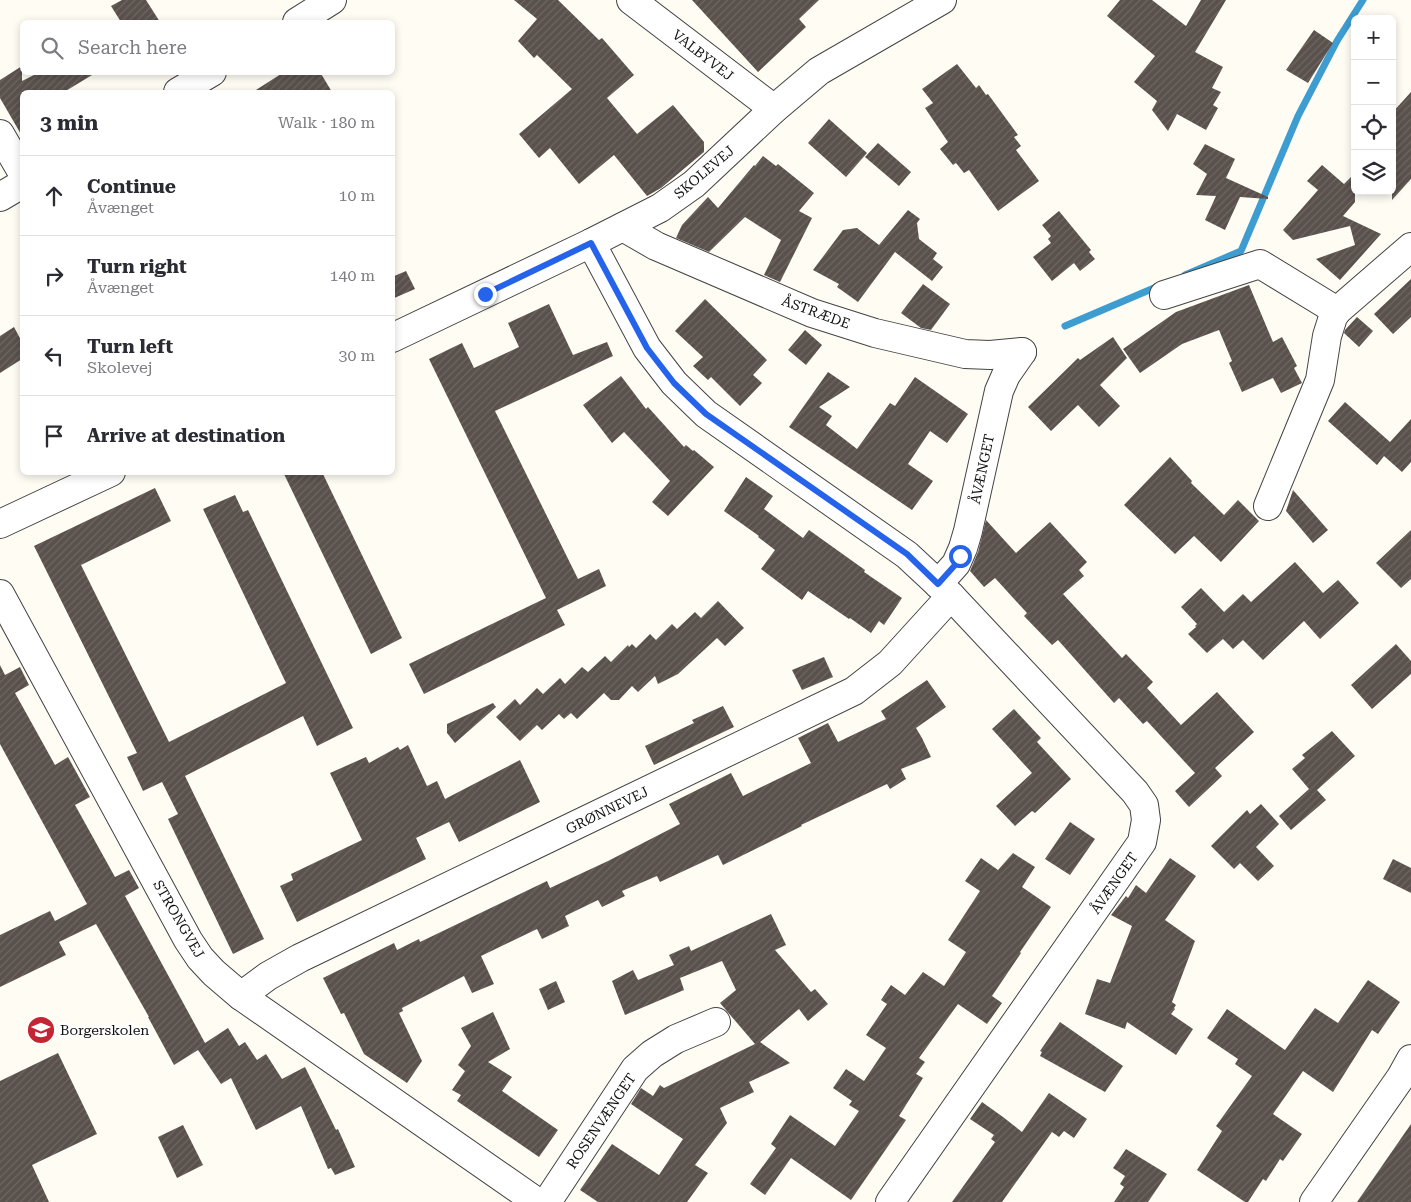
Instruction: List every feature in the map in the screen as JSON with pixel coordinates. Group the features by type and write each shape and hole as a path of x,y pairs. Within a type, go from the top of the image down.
{"street":[{"path":"300,20 332,0"},
{"name":"VALBYVEJ","path":"632,0 774,109"},
{"name":"SKOLEVEJ","path":"395,337 660,208 694,184 774,109 819,70 942,0"},
{"path":"181,90 207,75"},
{"path":"0,134 20,169"},
{"path":"0,197 20,185"},
{"name":"ÅSTRÆDE","path":"623,227 656,246 812,313 875,333 965,354 990,355 1022,352"},
{"name":"ÅVÆNGET","path":"591,243 647,348 674,383 706,414 907,554 944,590 1135,792 1144,806 1146,820 1142,842 890,1202"},
{"path":"1268,506 1320,380 1327,336 1334,316 1337,311 1411,247"},
{"path":"1164,295 1260,264 1337,311"},
{"name":"ÅVÆNGET","path":"944,590 963,548 999,392 1006,375 1022,352"},
{"path":"0,524 105,475"},
{"name":"GRØNNEVEJ","path":"241,996 268,976 300,958 854,691 890,663 944,590"},
{"name":"STRONGVEJ","path":"0,594 188,940 200,958 241,996 537,1202"},
{"name":"ROSENVÆNGET","path":"547,1202 635,1069 652,1054 668,1044 716,1022"},
{"path":"1314,1202 1411,1059"}],"building":[{"path":"122,0 146,0 159,20 120,20 111,6"},
{"path":"514,0 558,0 599,40 602,38 634,75 607,98 637,134 673,105 704,142 704,152 661,188 647,196 614,155 579,184 550,148 539,158 519,134 572,89 537,55 534,58 518,41 537,19"},
{"path":"692,0 819,0 799,19 806,27 758,72"},
{"path":"1120,0 1152,0 1186,26 1201,0 1226,0 1195,52 1223,67 1212,88 1221,92 1213,105 1218,108 1206,130 1177,114 1168,131 1152,110 1157,101 1134,82 1155,56 1107,16"},
{"path":"1314,30 1333,43 1308,83 1286,70"},
{"path":"957,64 976,88 979,85 986,95 988,94 1018,135 1014,137 1021,146 1016,150 1039,181 998,211 969,170 964,173 956,163 953,165 940,149 948,142 925,108 933,103 922,89"},
{"path":"20,67 22,81 34,75 92,75 67,90 20,90 20,133 0,98 0,80"},
{"path":"279,75 322,75 331,90 256,90"},
{"path":"1411,92 1411,179 1392,200 1392,195 1396,195 1396,109"},
{"path":"829,119 867,153 846,177 808,143"},
{"path":"878,143 911,172 899,186 865,157"},
{"path":"1205,144 1235,159 1226,178 1268,197 1268,199 1240,197 1225,230 1205,220 1216,196 1196,195 1207,174 1193,164"},
{"path":"763,156 776,166 778,164 814,193 799,211 812,218 780,282 764,275 781,240 745,217 709,252 676,238 682,225 708,197 718,208"},
{"path":"1322,165 1344,184 1351,177 1351,195 1355,195 1355,202 1343,216 1381,234 1340,280 1316,259 1355,245 1350,226 1293,240 1283,230 1318,190 1307,181"},
{"path":"908,210 920,219 917,223 919,239 937,253 933,259 943,267 932,281 895,252 858,302 837,287 839,284 813,270 843,230 857,228 879,245"},
{"path":"1059,211 1091,250 1089,252 1095,259 1080,271 1074,263 1052,281 1033,257 1051,243 1048,239 1051,236 1042,225"},
{"path":"406,271 415,289 395,298 395,276"},
{"path":"1411,279 1411,317 1393,334 1374,314"},
{"path":"923,284 950,304 931,330 921,328 901,313"},
{"path":"1249,285 1273,342 1282,337 1297,366 1294,368 1302,383 1281,393 1273,378 1242,392 1229,363 1232,361 1219,330 1182,344 1140,373 1123,349 1176,312"},
{"path":"705,299 767,360 753,375 762,383 740,406 711,377 708,380 693,366 703,357 675,331"},
{"path":"549,304 573,355 607,342 613,356 495,411 578,579 599,569 606,586 557,610 565,625 424,694 409,664 546,598 429,359 462,343 474,368 519,347 508,323"},
{"path":"1357,317 1373,331 1359,347 1344,333"},
{"path":"14,327 20,338 20,360 0,373 0,336"},
{"path":"805,330 822,345 806,365 788,350"},
{"path":"1113,337 1127,358 1100,385 1120,406 1099,427 1078,405 1051,431 1028,407 1078,358 1080,360"},
{"path":"828,372 850,387 819,407 832,416 826,425 857,449 890,403 895,406 915,377 968,414 947,443 930,431 908,464 933,481 912,510 789,427"},
{"path":"621,376 646,409 648,407 684,447 686,445 694,450 714,467 668,516 652,502 670,481 624,432 612,443 583,405"},
{"path":"1345,402 1390,442 1411,419 1411,462 1402,472 1384,456 1377,465 1328,421"},
{"path":"1170,457 1192,481 1191,483 1224,515 1238,500 1259,521 1221,562 1194,536 1175,554 1124,505"},
{"path":"284,475 323,475 402,638 371,654"},
{"path":"746,477 773,496 764,509 803,538 809,530 902,598 884,625 879,621 871,633 808,591 802,600 761,569 775,550 724,511"},
{"path":"155,488 171,521 81,565 169,742 286,683 203,509 235,495 243,512 248,510 353,728 317,746 303,716 185,776 264,939 233,954 168,819 178,814 162,782 143,791 127,757 137,753 34,546"},
{"path":"1293,490 1328,530 1313,543 1286,511"},
{"path":"986,520 1016,553 1050,522 1087,562 1079,570 1084,576 1063,594 1122,658 1126,654 1153,682 1147,688 1181,725 1217,692 1254,732 1215,768 1222,776 1189,807 1175,791 1195,773 1147,721 1143,724 1119,698 1114,703 1058,640 1052,645 1024,616 1027,613 995,578 984,587 970,571 978,552"},
{"path":"1411,530 1411,579 1401,588 1376,563"},
{"path":"1295,562 1323,593 1338,580 1359,603 1320,639 1304,621 1263,660 1243,640 1233,649 1223,639 1207,653 1188,634 1197,624 1181,607 1201,588 1224,612 1243,594 1251,602"},
{"path":"718,601 744,628 725,646 717,638 678,674 658,684 655,676 638,692 632,686 619,700 611,700 604,693 577,719 571,713 564,719 559,714 542,730 537,725 520,741 496,717 515,699 520,705 537,688 543,694 560,678 565,684 582,667 588,672 605,656 611,662 628,645 629,647 632,644 636,648 650,634 656,640 672,624 677,629 695,612 701,618"},
{"path":"1396,644 1411,661 1411,674 1372,709 1351,685"},
{"path":"824,657 833,677 802,690 792,670"},
{"path":"0,665 5,675 20,667 29,685 15,693 55,765 68,757 90,797 75,805 115,877 129,870 139,888 125,896 205,1043 228,1028 239,1046 245,1042 257,1060 266,1054 282,1079 305,1067 336,1130 338,1129 355,1167 335,1175 331,1168 328,1169 301,1106 256,1130 231,1078 221,1084 198,1050 174,1065 96,924 59,942 66,955 0,987 0,935 50,911 55,921 87,904 0,744"},
{"path":"927,680 946,707 916,728 931,757 901,769 906,779 890,789 887,784 723,865 718,855 660,882 657,876 622,891 625,896 602,907 598,900 565,916 569,926 542,939 537,929 481,956 494,984 472,993 464,976 402,1008 403,1011 399,1013 422,1061 407,1083 364,1054 344,1013 341,1014 323,978 394,943 397,950 419,939 420,942 547,881 550,888 608,861 680,824 669,804 731,773 743,796 811,763 798,738 828,723 838,742 886,719 881,711"},
{"path":"493,703 496,707 455,743 447,733 447,724"},
{"path":"723,706 734,727 654,765 645,746 694,723 692,720"},
{"path":"1014,709 1041,738 1037,742 1071,779 1035,813 1032,811 1015,826 996,806 1032,773 992,729"},
{"path":"1332,731 1355,756 1317,790 1326,800 1291,830 1279,816 1309,789 1292,769 1305,758 1302,755"},
{"path":"408,745 427,786 437,781 445,799 520,760 540,802 459,842 449,822 416,838 426,859 297,922 280,886 293,880 291,874 362,840 330,773 366,757 369,763 398,747 400,750"},
{"path":"1261,804 1279,824 1256,847 1274,866 1258,881 1240,863 1234,869 1211,846 1247,810 1250,814"},
{"path":"1070,822 1095,839 1070,875 1045,859"},
{"path":"1013,853 1035,867 1022,887 1051,907 992,996 1002,1003 987,1024 958,1004 919,1058 925,1062 916,1074 923,1078 899,1116 906,1120 851,1200 791,1158 765,1195 750,1184 776,1148 771,1144 790,1115 835,1146 859,1111 849,1105 852,1101 833,1088 846,1069 864,1081 886,1048 866,1035 887,1004 881,1000 891,985 905,995 923,972 944,986 966,952 948,940 980,891 965,881 981,858 998,870"},
{"path":"1170,858 1196,876 1165,920 1195,941 1172,1002 1176,1005 1171,1014 1193,1029 1176,1055 1127,1022 1125,1029 1085,1014 1097,979 1110,983 1132,926 1111,915 1126,896 1128,898 1136,885 1146,893"},
{"path":"1393,859 1411,868 1411,893 1383,879"},
{"path":"771,914 786,945 775,950 811,992 815,989 828,1004 808,1021 799,1009 760,1042 790,1063 749,1082 754,1092 720,1108 727,1123 695,1165 708,1173 687,1202 598,1202 580,1190 612,1144 659,1175 683,1139 631,1104 641,1088 653,1096 660,1085 664,1088 755,1044 720,1003 736,990 722,961 680,978 684,990 625,1015 612,981 633,970 638,980 674,965 669,955 689,946 691,951"},
{"path":"1368,980 1400,1002 1378,1034 1372,1030 1333,1092 1303,1071 1273,1114 1302,1134 1283,1161 1280,1159 1266,1181 1263,1179 1248,1202 1245,1202 1197,1170 1222,1131 1216,1126 1252,1076 1235,1064 1238,1059 1207,1038 1227,1009 1285,1050 1315,1008 1338,1023"},
{"path":"556,981 565,1002 548,1010 539,989"},
{"path":"493,1012 510,1049 488,1062 512,1077 502,1091 558,1130 539,1157 457,1101 461,1095 452,1090 465,1071 458,1065 471,1046 461,1028"},
{"path":"1060,1022 1123,1066 1105,1092 1040,1056 1042,1052 1040,1051"},
{"path":"58,1053 97,1134 32,1165 49,1202 0,1202 0,1081"},
{"path":"1049,1093 1087,1119 1074,1138 1064,1131 1059,1137 1052,1132 1002,1202 952,1202 995,1142 991,1139 994,1135 970,1119 982,1102 1022,1132"},
{"path":"1411,1124 1411,1202 1357,1202"},
{"path":"183,1125 203,1165 177,1178 158,1137"},
{"path":"1126,1149 1167,1174 1148,1202 1114,1202 1124,1187 1120,1184 1125,1176 1113,1168"}],"waterway":[{"path":"1185,275 1241,251 1298,116 1337,41 1363,0"},
{"path":"1065,326 1161,285"}],"place":[{"name":"Borgerskolen","path":"41,1030"}],"route":[{"path":"485,294 591,243 647,348 674,383 706,414 907,554 938,584 956,564 960,556"}]}
